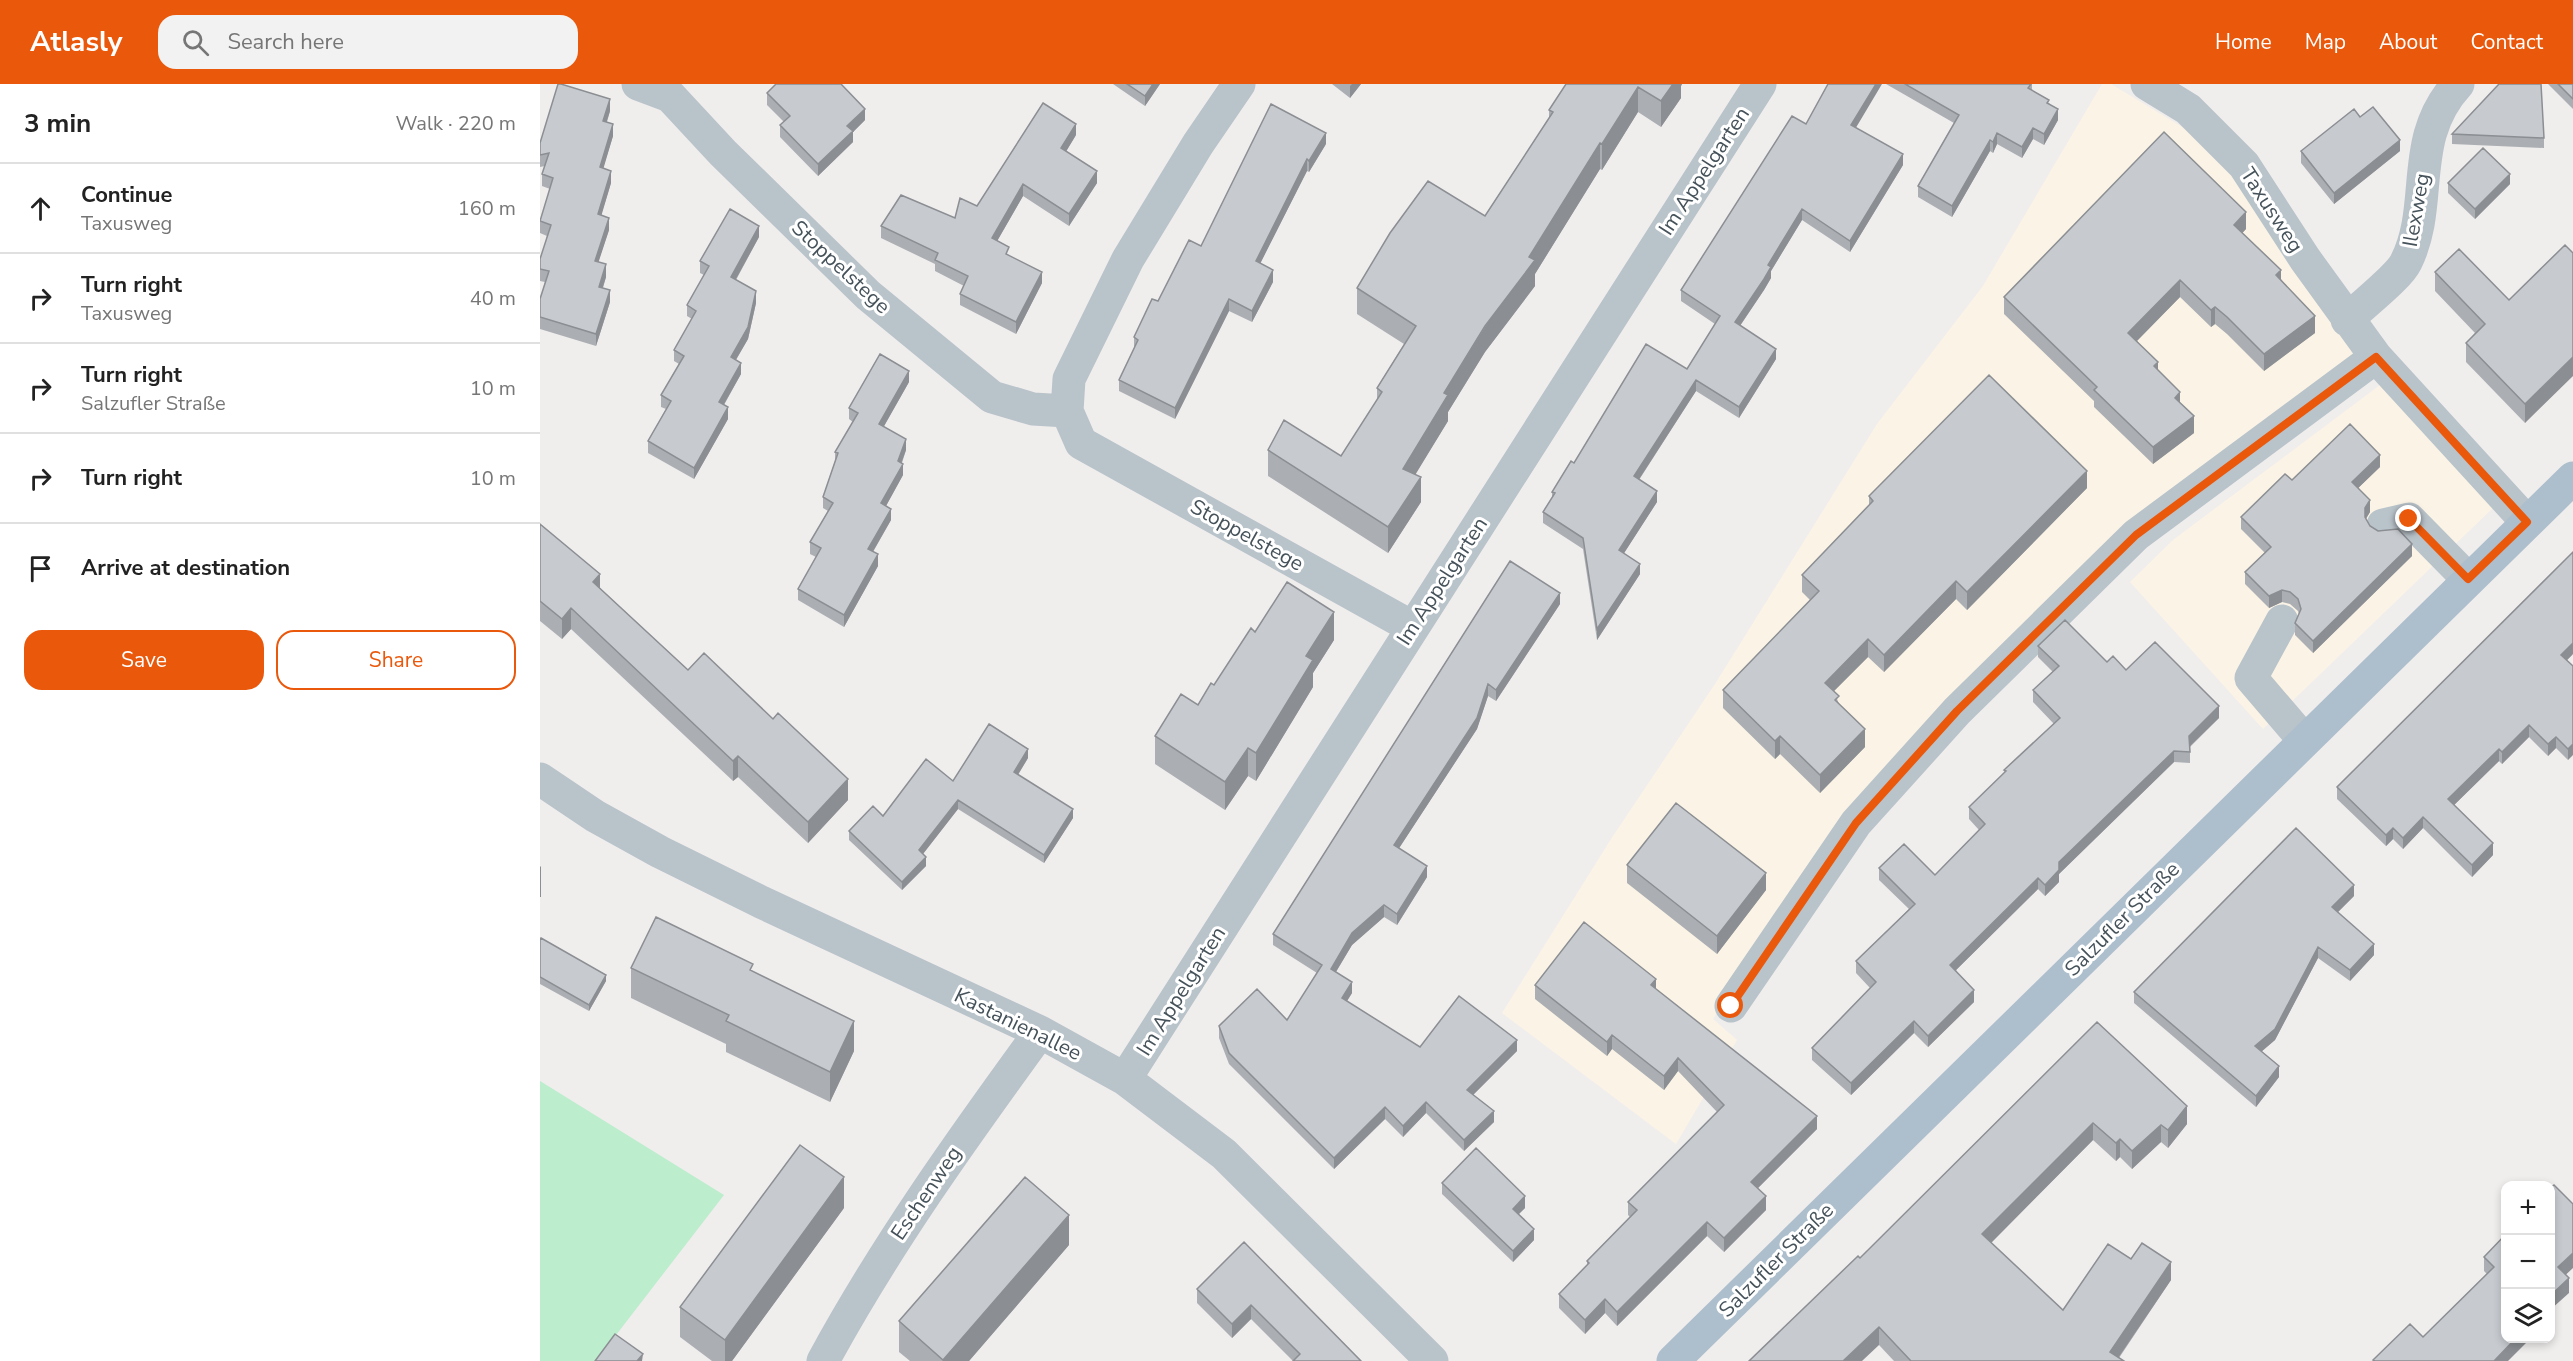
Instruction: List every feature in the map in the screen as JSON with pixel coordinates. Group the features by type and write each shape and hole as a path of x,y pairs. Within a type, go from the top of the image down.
{"main road":[{"name":"Salzufler Straße","path":"1673,1361 2573,478"}],"street":[{"name":"Stoppelstege","path":"638,84 670,96 723,153 868,295 992,397 1033,409 1067,411"},
{"name":"Stoppelstege","path":"1239,84 1198,144 1128,259 1069,379 1067,411 1081,443 1412,627"},
{"name":"Im Appelgarten","path":"1125,1078 1760,84"},
{"name":"Taxusweg","path":"2147,84 2188,109 2244,165 2347,320 2376,357 2527,522"},
{"name":"Ilexweg","path":"2347,320 2405,265 2413,246 2429,131 2444,99 2458,84"},
{"path":"1731,1006 1856,823 1957,711 2136,535 2376,357"},
{"path":"2383,525 2409,519 2468,579"},
{"path":"2282,621 2251,678 2304,740"},
{"name":"Kastanienallee","path":"540,779 594,816 660,852 761,903 1040,1032 1125,1078 1224,1154 1432,1361"},
{"name":"Eschenweg","path":"823,1361 848,1314 932,1181 1040,1032"}],"shaded area":[{"path":"2102,84 2111,84 2197,136 2230,165 2359,352 1837,827 1713,1019 1737,1040 1676,1144 1502,1013 1613,836 1715,684 1877,424 1983,286"},
{"path":"2384,382 2495,506 2263,729 2130,582 2173,540"}],"green space":[{"path":"540,1081 724,1195 596,1361 540,1361"}],"building":[{"path":"558,84 610,99 603,121 613,124 600,167 611,171 598,214 609,218 595,261 606,264 599,287 610,290 596,334 540,317 540,299 549,271 540,269 540,259 551,225 540,221 553,178 542,174 549,153 540,155 540,143"},
{"path":"776,84 841,84 865,109 847,126 853,131 818,164 780,125 790,116 767,93"},
{"path":"1127,84 1153,84 1145,96"},
{"path":"1566,84 1673,84 1661,101 1638,87 1602,144 1600,143 1529,257 1535,260 1485,326 1444,393 1448,395 1403,469 1421,477 1388,527 1268,450 1284,420 1341,456 1382,392 1377,388 1416,326 1357,288 1390,233 1428,181 1485,216 1553,112 1549,110"},
{"path":"1828,84 1876,84 1851,125 1903,154 1850,241 1802,209 1768,265 1771,267 1764,279 1735,322 1776,349 1739,407 1696,380 1634,476 1657,491 1619,550 1640,564 1597,629 1583,538 1543,512 1571,461 1574,463 1646,344 1687,369 1720,316 1681,290 1792,116 1806,124"},
{"path":"1905,84 2031,84 2028,88 2049,100 2047,103 2058,109 2044,134 2033,128 2022,147 1997,133 1993,142 1990,140 1952,206 1918,186 1959,115"},
{"path":"2499,84 2541,84 2544,138 2452,134"},
{"path":"2558,84 2573,84 2573,99"},
{"path":"1043,103 1076,124 1061,148 1097,171 1069,214 1023,184 992,238 1009,247 1006,254 1042,272 1016,322 960,294 968,276 935,260 938,253 881,226 901,195 955,218 960,198 977,206"},
{"path":"1271,104 1326,133 1309,161 1307,159 1256,261 1273,270 1252,311 1229,299 1175,408 1119,380 1138,340 1134,337 1152,299 1158,301 1189,240 1201,246"},
{"path":"2373,107 2400,140 2334,193 2301,151 2354,109 2360,117"},
{"path":"2164,132 2246,212 2234,225 2281,270 2276,275 2315,316 2264,354 2227,317 2215,307 2211,310 2180,280 2128,333 2158,362 2154,366 2180,392 2175,398 2194,416 2153,447 2094,390 2097,387 2004,297"},
{"path":"2483,148 2510,174 2475,209 2448,183"},
{"path":"730,209 759,226 731,277 756,291 748,327 731,357 741,363 719,402 728,407 694,468 648,441 671,401 661,395 684,356 674,350 696,311 687,305 709,266 700,261"},
{"path":"2565,245 2573,253 2573,357 2525,404 2466,343 2485,324 2435,272 2459,249 2509,300"},
{"path":"880,354 909,371 879,424 906,439 898,461 903,464 881,503 891,509 868,549 878,554 844,615 798,589 821,548 810,542 833,503 823,497 838,453 835,452 858,413 849,408"},
{"path":"1989,375 2087,471 1967,592 1956,581 1884,655 1868,639 1825,683 1839,696 1835,700 1865,729 1820,775 1780,736 1775,741 1723,690 1819,591 1802,575 1873,501 1869,496"},
{"path":"2350,424 2380,455 2352,482 2370,500 2365,508 2365,517 2370,526 2378,531 2398,529 2412,544 2313,641 2295,623 2301,609 2298,599 2290,592 2282,590 2269,596 2245,572 2271,547 2241,517 2285,474 2292,480"},
{"path":"540,524 600,574 593,582 688,670 704,653 773,719 778,713 848,779 808,822 738,756 733,761 571,608 562,619 540,601"},
{"path":"2573,552 2573,643 2561,655 2573,666 2573,744 2568,749 2556,737 2548,744 2529,725 2502,752 2499,749 2448,799 2493,843 2472,865 2423,817 2403,838 2393,828 2386,835 2337,787"},
{"path":"1510,561 1560,593 1496,690 1488,684 1477,718 1394,845 1427,866 1397,914 1384,905 1352,933 1331,969 1352,982 1342,998 1420,1047 1459,996 1517,1040 1467,1090 1494,1111 1464,1140 1426,1102 1403,1126 1385,1107 1334,1158 1229,1053 1219,1026 1257,989 1287,1020 1322,965 1273,934"},
{"path":"1287,582 1334,612 1306,656 1313,660 1256,753 1248,748 1225,782 1155,736 1181,694 1198,705 1211,683 1214,685 1251,628 1255,632"},
{"path":"2065,620 2107,662 2113,656 2126,670 2155,642 2219,706 2189,736 2190,752 2174,751 2059,862 2059,870 2045,885 2038,878 1950,965 1974,990 1928,1036 1914,1021 1851,1083 1812,1048 1876,982 1856,961 1915,904 1879,868 1904,844 1935,875 1985,824 1969,807 2006,771 2004,770 2060,718 2033,690 2059,666 2038,646"},
{"path":"989,724 1028,749 1014,772 1073,809 1044,855 958,800 919,850 926,857 902,882 849,831 873,806 883,816 926,759 953,781"},
{"path":"1676,803 1766,873 1717,936 1627,865"},
{"path":"2296,828 2354,885 2332,907 2374,944 2350,970 2318,947 2275,1029 2255,1046 2279,1066 2256,1096 2134,992"},
{"path":"656,917 753,964 750,970 854,1021 830,1072 726,1021 729,1015 631,968"},
{"path":"1584,922 1656,979 1651,985 1817,1116 1751,1182 1766,1196 1724,1238 1707,1222 1617,1312 1605,1299 1585,1320 1559,1294 1589,1263 1587,1261 1637,1210 1628,1202 1724,1105 1678,1058 1664,1076 1612,1035 1607,1042 1535,985"},
{"path":"541,938 606,975 589,1005 540,977"},
{"path":"2097,1022 2187,1106 2168,1130 2161,1125 2132,1151 2120,1139 2116,1143 2093,1123 1982,1234 2063,1310 2108,1244 2131,1259 2142,1243 2171,1262 2110,1352 2124,1361 1911,1361 1879,1327 1843,1361 1749,1361 1858,1256 1860,1258"},
{"path":"800,1145 844,1177 725,1340 680,1307"},
{"path":"1476,1148 1525,1196 1513,1209 1534,1229 1513,1251 1442,1183"},
{"path":"1025,1177 1069,1215 943,1360 899,1321"},
{"path":"2555,1186 2573,1204 2573,1253 2558,1267 2569,1278 2555,1291"},
{"path":"2501,1239 2501,1343 2511,1343 2494,1361 2373,1360 2410,1324 2423,1337 2494,1267 2484,1257"},
{"path":"1244,1242 1361,1361 1293,1361 1300,1354 1251,1305 1232,1324 1197,1289"},
{"path":"615,1334 643,1354 637,1361 595,1361"}],"route":[{"path":"1731,1006 1856,823 1957,711 2136,535 2376,357 2527,522 2468,579 2409,519"}]}
